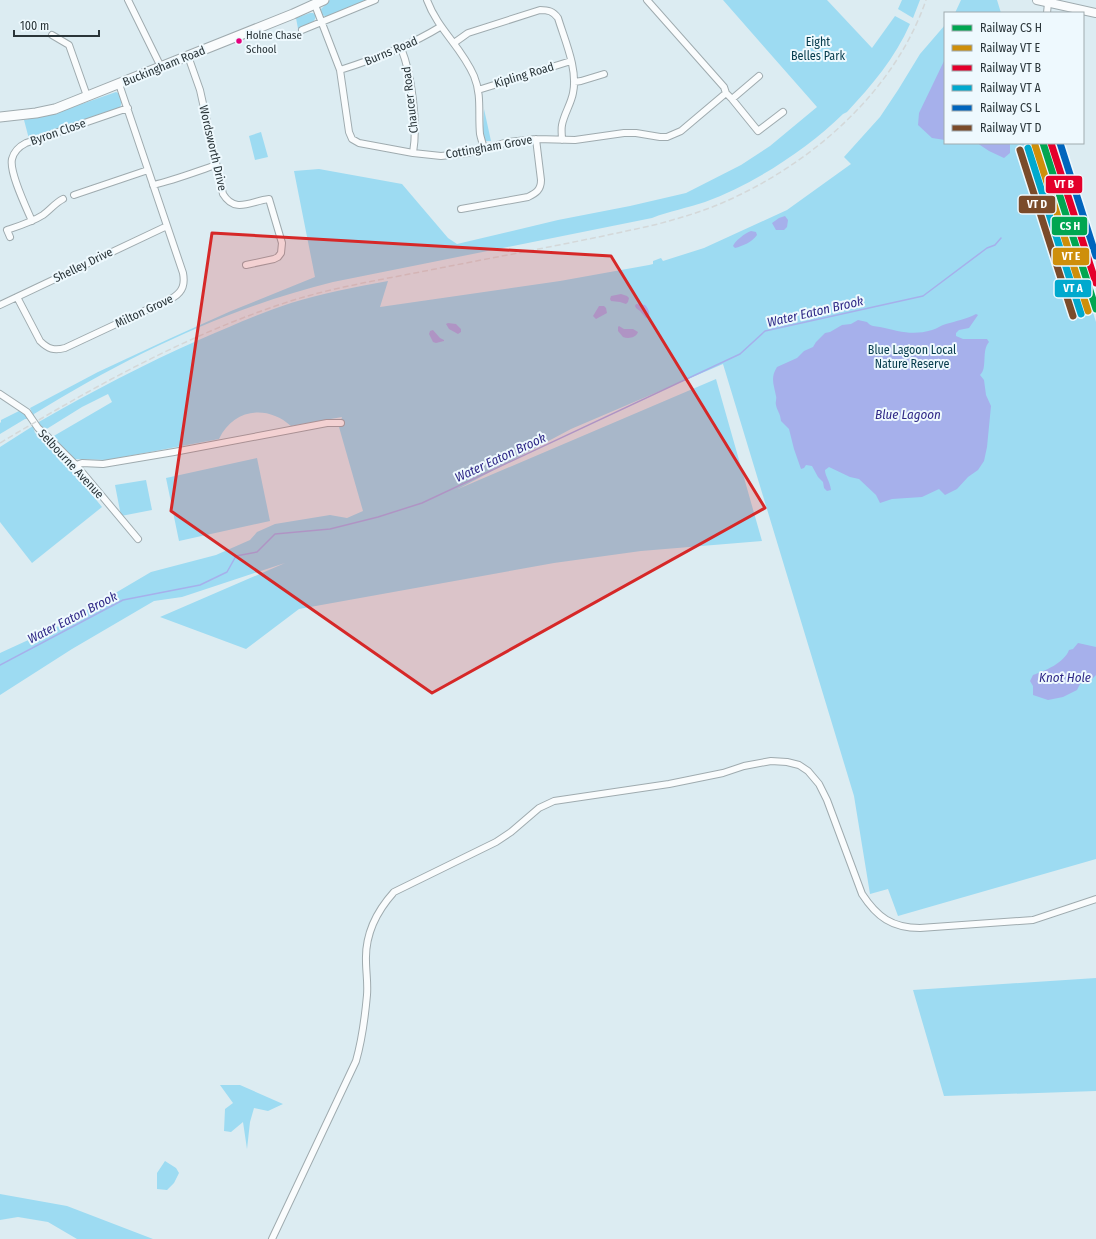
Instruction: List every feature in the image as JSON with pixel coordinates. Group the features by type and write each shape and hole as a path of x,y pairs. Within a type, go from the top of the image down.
{"main road":[{"name":"Buckingham Road","path":"0,117 36,113 55,109 315,5 324,0"}],"street":[{"path":"128,0 161,67"},
{"path":"302,30 375,0"},
{"path":"427,0 440,27 454,43 469,66 478,90 480,103 480,135 484,149"},
{"path":"647,0 724,87 726,93 758,131 783,112"},
{"path":"1037,0 1096,13"},
{"path":"1047,12 1048,3"},
{"name":"Cottingham Grove","path":"315,5 340,70 349,132 352,139 359,143 413,153 441,156 484,149 508,142 536,139 575,140 624,133 636,133 660,137 674,135 681,132 726,93"},
{"path":"454,43 468,33 540,10 545,10 555,14 558,18 573,71 574,82 574,92 562,124 562,140"},
{"name":"Burns Road","path":"340,70 367,62 401,48 440,27"},
{"path":"52,36 68,45 88,96"},
{"name":"Chaucer Road","path":"401,48 408,66 415,126 413,153"},
{"name":"Wordsworth Drive","path":"188,56 200,90 223,194 227,200 238,206 268,199 282,243 281,253 278,257 246,265"},
{"name":"Kipling Road","path":"478,90 570,61"},
{"path":"574,82 604,74"},
{"path":"732,99 759,76"},
{"name":"Milton Grove","path":"17,297 40,341 51,349 58,350 174,297 180,293 184,286 184,280 167,226 119,84"},
{"name":"Byron Close","path":"32,221 12,171 12,157 16,151 26,143 128,108"},
{"path":"461,209 528,197 534,194 541,185 536,139"},
{"path":"153,185 171,181 192,172 216,165"},
{"path":"74,195 148,170"},
{"path":"10,237 7,230 32,221 58,201 63,199"},
{"name":"Shelley Drive","path":"0,305 167,226"},
{"name":"Selbourne Avenue","path":"0,394 27,412 40,430 76,465 138,540"},
{"path":"76,465 82,463 103,464 117,462 327,423 341,423"},
{"path":"272,1239 356,1062 367,995 367,942 373,921 383,904 394,892 496,842 511,832 539,808 554,801 669,784 771,761 787,762 799,765 808,771 819,784 827,800 862,894 868,904 884,918 896,925 906,928 920,928 1032,920 1096,899"}],"highlighted area":[{"path":"212,233 611,256 765,508 432,693 171,511"}],"green space":[{"path":"330,0 369,0 328,17 322,15 321,9"},
{"name":"Eight Belles Park","path":"723,0 827,0 872,48 895,16 910,24 890,60 847,112 796,153 760,176 723,195 652,218 333,282 294,293 216,320 179,336 69,393 34,414 34,417 30,408 98,372 231,311 315,277 294,171 319,169 402,184 448,238 457,244 558,220 686,193 741,165 770,146 817,107"},
{"path":"902,0 920,0 913,18 898,9"},
{"path":"961,0 997,0 1001,12 955,12"},
{"path":"310,13 316,15 316,18 310,24 301,28 302,33 299,34 296,18"},
{"name":"Blue Lagoon Local Nature Reserve","path":"944,26 944,144 1039,144 1096,322 1096,859 898,916 888,889 870,894 854,796 723,364 571,429 458,489 716,379 762,541 641,551 554,563 299,609 246,649 160,617 285,563 182,597 154,601 72,649 0,695 0,653 61,625 151,572 216,555 250,540 257,532 275,524 330,515 347,518 363,511 339,427 342,417 291,426 282,419 272,415 251,413 233,421 225,429 219,439 107,460 74,459 52,437 112,402 108,394 82,407 45,430 42,429 37,423 77,400 159,358 257,315 315,296 388,281 380,307 560,281 649,265 653,264 653,261 661,258 663,261 704,248 787,210 851,164 844,157 880,117 920,54"},
{"path":"116,92 120,94 122,101 120,108 29,139 24,120 56,113"},
{"path":"484,109 491,141 485,141 483,132"},
{"path":"261,132 268,157 255,160 249,136"},
{"path":"21,410 30,419 25,419 0,434 1,420"},
{"path":"33,426 35,433 49,442 102,507 32,563 0,522 0,447"},
{"path":"257,458 270,521 179,541 166,478"},
{"path":"146,480 152,510 121,516 115,485"},
{"path":"1096,978 1096,1091 944,1096 913,990"},
{"path":"220,1085 240,1085 283,1104 268,1111 254,1108 250,1122 247,1149 243,1122 231,1132 224,1131 225,1109 233,1103"},
{"path":"165,1161 176,1168 179,1173 174,1183 167,1190 157,1189 157,1173"},
{"path":"0,1194 67,1206 153,1239 77,1239 48,1222 18,1217 0,1220"}],"water":[{"path":"944,61 944,140 932,138 918,125 919,113"},
{"path":"978,144 1010,144 1010,153 1004,158"},
{"path":"785,216 788,220 787,227 784,230 776,230 772,223"},
{"path":"751,231 756,232 757,235 753,240 735,248 733,246 740,237"},
{"path":"621,294 629,298 626,304 611,301 611,296"},
{"path":"636,304 646,306 649,313 648,318 646,318 636,308"},
{"path":"599,306 604,306 607,313 596,319 593,316"},
{"name":"Blue Lagoon","path":"976,314 978,315 969,328 959,330 956,333 956,336 963,339 987,339 989,342 985,350 984,368 980,375 984,380 986,395 991,406 987,447 984,461 978,470 968,477 957,489 945,495 939,489 922,497 892,499 880,503 876,495 859,479 850,477 829,467 825,470 831,490 827,491 824,488 823,482 818,477 812,466 806,465 801,469 789,429 781,421 776,407 773,378 777,367 797,358 804,351 813,347 825,333 830,332 842,325 851,324 858,320 867,322 873,326 918,333 965,319"},
{"path":"446,324 456,324 461,329 461,332 458,334 449,329"},
{"path":"619,326 624,329 633,329 638,332 636,336 632,338 623,337 618,331"},
{"path":"433,330 444,341 436,343 433,342 429,334 430,331"},
{"name":"Knot Hole","path":"1078,643 1096,647 1096,675 1092,679 1084,680 1077,690 1063,697 1048,700 1033,695 1033,686 1030,681 1033,675 1059,663 1067,655 1069,650 1073,649"}],"waterway":[{"name":"Water Eaton Brook","path":"0,665 123,600 200,585 227,572 236,556 257,552 275,534 330,529 378,517 422,503 740,354 765,331 923,296 987,248 995,245 1001,238"}],"railway":[{"path":"0,443 108,381 181,344 219,327 297,299 358,284 629,231 682,217 722,203 755,187 786,168 817,147 845,122 871,95 893,66 912,34 926,0"}],"transit line":[{"path":"1043,144 1096,309"},
{"path":"1051,144 1096,283"},
{"path":"1060,144 1096,256"},
{"path":"1035,145 1088,311"},
{"path":"1028,148 1081,314"},
{"path":"1020,150 1073,316"}],"place":[{"name":"Holne Chase School","path":"239,41"}]}
